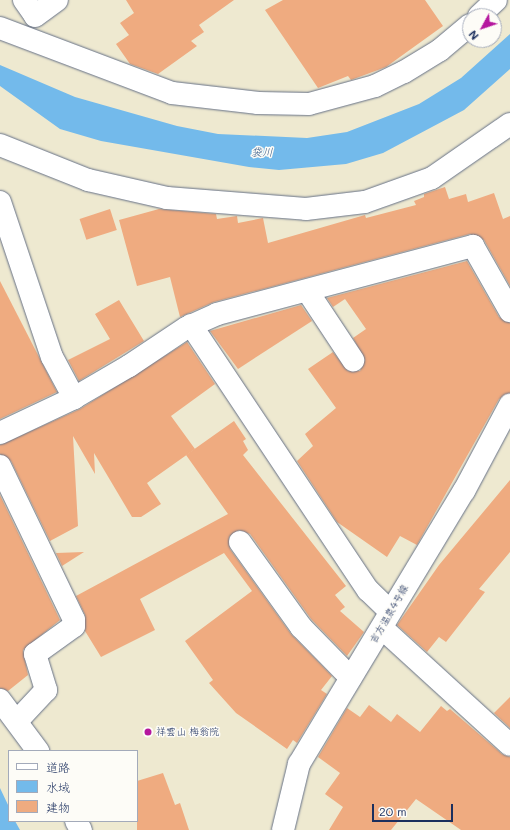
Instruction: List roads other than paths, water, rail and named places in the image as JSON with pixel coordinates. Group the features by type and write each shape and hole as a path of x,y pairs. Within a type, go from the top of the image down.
{"street":[{"path":"57,0 30,8 8,30 172,93 258,103 309,104 375,86 440,50 462,32"},
{"path":"488,8 496,0"},
{"path":"0,145 88,180 167,198 306,209 365,202 432,178 510,124"},
{"path":"0,202 47,344 74,398"},
{"path":"0,433 74,398 191,325 217,314 308,292 473,246 510,311"},
{"path":"308,292 353,360"},
{"path":"191,325 386,619 510,745"},
{"name":"吉方温泉4号線","path":"283,830 299,764 464,491 510,405"},
{"path":"0,466 74,620 74,626 36,654 46,690 17,721"},
{"path":"240,542 302,627 350,678"},
{"path":"0,700 37,750"}],"water":[{"name":"袋川","path":"510,34 510,69 464,110 383,153 346,164 279,170 249,167 101,141 60,129 0,86 0,65 75,97 177,126 218,134 307,138 347,132 419,104 461,78 494,48 502,48 502,41"},
{"path":"0,788 8,805 8,822 16,822 20,830 0,830"}],"place":[{"name":"祥雲山 梅翁院","path":"148,732"}]}
